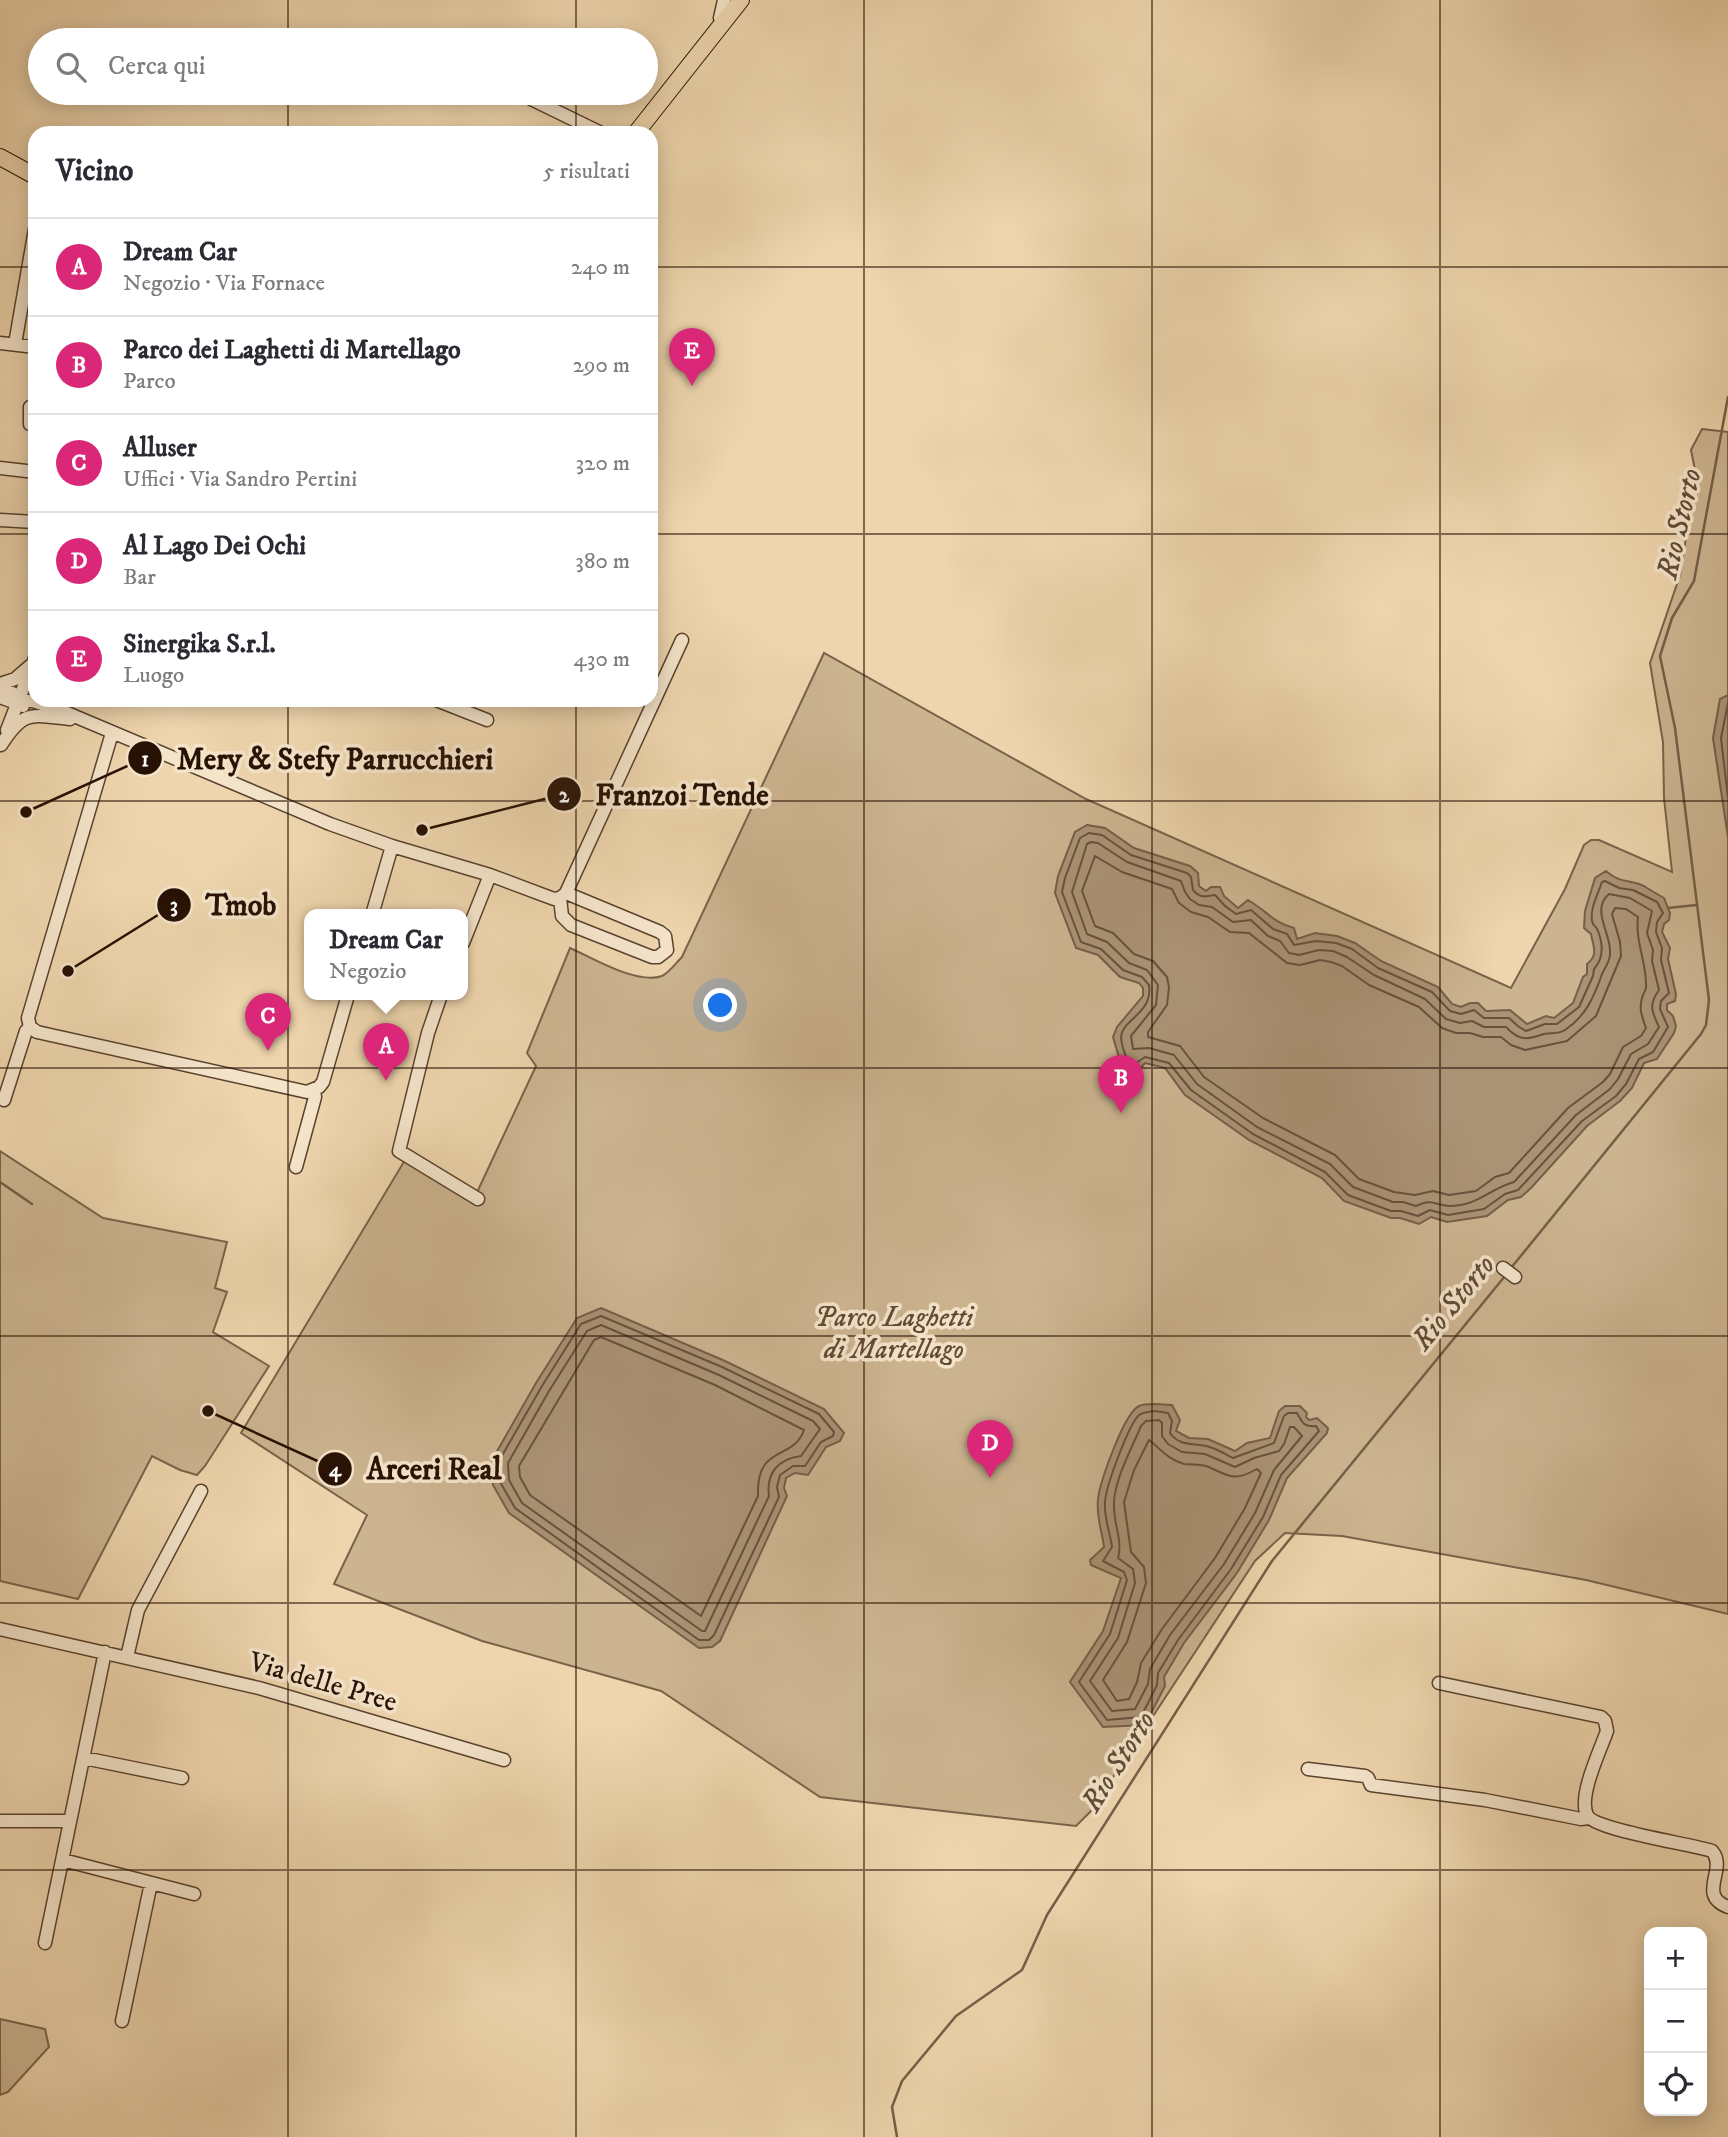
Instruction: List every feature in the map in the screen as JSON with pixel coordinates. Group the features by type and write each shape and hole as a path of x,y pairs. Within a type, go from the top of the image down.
{"main road":[{"path":"642,126 741,0"},
{"path":"0,157 28,172"}],"street":[{"path":"724,0 719,12 724,22"},
{"path":"544,105 587,126"},
{"path":"15,344 28,269"},
{"path":"0,343 28,346"},
{"path":"0,468 28,471"},
{"path":"0,520 28,522"},
{"path":"658,692 682,640"},
{"path":"0,685 15,679 28,667"},
{"path":"0,746 28,677"},
{"path":"0,685 14,694 19,701"},
{"path":"0,697 28,703"},
{"path":"0,697 4,712 0,746"},
{"path":"0,746 32,707"},
{"path":"44,707 84,720 330,824 392,846 490,875 554,899 563,896 660,932 665,936 667,950 658,957 571,926 562,916 563,896 651,707"},
{"path":"454,707 486,720"},
{"path":"112,733 28,1018 30,1027 37,1032 307,1092 323,1082 347,1000"},
{"path":"374,909 392,846"},
{"path":"468,930 490,875"},
{"path":"439,1000 428,1033 399,1151 478,1199"},
{"path":"4,1100 26,1031 30,1027"},
{"path":"296,1167 315,1097 314,1090"},
{"path":"1503,1268 1515,1277"},
{"path":"127,1657 138,1611 201,1491"},
{"name":"Via delle Pree","path":"0,1629 259,1688 504,1760"},
{"path":"45,1942 105,1652"},
{"path":"1439,1683 1601,1717 1605,1721 1606,1731 1586,1797 1589,1818 1614,1828 1712,1851 1719,1862 1714,1894 1719,1903 1728,1907"},
{"path":"84,1758 182,1777"},
{"path":"1308,1769 1365,1776 1371,1785 1485,1800 1581,1819 1589,1818"},
{"path":"0,1821 70,1821"},
{"path":"63,1860 194,1894"},
{"path":"122,2021 150,1883"}],"green space":[{"name":"Parco Laghetti di Martellago","path":"1702,429 1728,432 1728,1614 1586,1580 1342,1536 1285,1533 1255,1561 1090,1812 1076,1826 820,1797 661,1691 482,1641 334,1584 367,1515 241,1433 405,1160 473,1201 536,1066 527,1053 570,948 628,974 652,978 665,975 682,957 824,653 1086,799 1511,988 1565,889 1584,845 1591,840 1599,840 1672,872 1664,798 1663,742 1650,663 1680,575 1696,475 1691,450"},
{"path":"0,1151 103,1218 227,1242 215,1288 227,1292 213,1332 269,1366 197,1475 152,1456 78,1599 0,1581"},
{"path":"0,2019 45,2029 49,2047 8,2092 0,2095"}],"water":[{"path":"1728,695 1728,837 1713,738 1720,699"},
{"path":"1087,825 1105,828 1134,848 1190,866 1198,873 1199,886 1206,891 1211,887 1220,887 1224,896 1238,908 1248,900 1286,926 1294,928 1297,939 1315,933 1337,936 1355,943 1381,961 1438,987 1452,1004 1461,1007 1478,1003 1486,1011 1510,1010 1527,1024 1546,1016 1554,1018 1573,1003 1583,977 1587,974 1587,964 1594,954 1591,934 1584,928 1585,911 1595,878 1606,871 1620,880 1644,886 1664,898 1670,913 1662,932 1670,948 1668,959 1676,994 1675,1001 1667,1004 1667,1010 1673,1016 1676,1026 1674,1033 1657,1059 1644,1063 1632,1088 1620,1101 1587,1126 1521,1197 1508,1200 1487,1216 1447,1222 1431,1217 1419,1224 1391,1218 1344,1201 1322,1178 1249,1140 1185,1095 1165,1068 1145,1063 1132,1078 1125,1078 1113,1037 1117,1027 1143,996 1143,988 1139,983 1120,977 1098,955 1076,948 1055,893 1058,876 1075,832"},
{"path":"601,1308 725,1361 824,1409 844,1433 840,1441 826,1447 808,1475 795,1473 786,1478 784,1488 787,1496 720,1641 712,1647 699,1648 509,1513 493,1485 492,1460 536,1383 577,1318"},
{"path":"1145,1404 1172,1405 1180,1420 1176,1431 1189,1438 1208,1439 1235,1451 1247,1443 1270,1438 1279,1411 1285,1406 1300,1406 1307,1413 1309,1420 1317,1418 1328,1428 1327,1433 1287,1478 1269,1520 1237,1573 1184,1643 1164,1677 1165,1686 1145,1725 1103,1727 1070,1682 1103,1631 1121,1578 1091,1565 1090,1560 1104,1547 1098,1517 1098,1499 1108,1464 1133,1411"}],"waterway":[{"name":"Rio Storto","path":"1511,1268 1706,1025 1709,1000 1675,728 1660,656 1672,618 1694,581 1728,397"},
{"path":"1668,908 1696,905"},
{"path":"0,1182 32,1204"},
{"name":"Rio Storto","path":"897,2137 892,2107 902,2081 956,2016 1022,1970 1047,1915 1272,1561 1505,1276"}],"place":[{"name":"Sinergika S.r.l.","path":"692,386"},
{"name":"Mery & Stefy Parrucchieri","path":"26,812"},
{"name":"Franzoi Tende","path":"422,830"},
{"name":"Tmob","path":"68,971"},
{"name":"Alluser","path":"268,1051"},
{"name":"Dream Car","path":"386,1081"},
{"name":"Parco dei Laghetti di Martellago","path":"1121,1113"},
{"name":"Arceri Real","path":"208,1411"},
{"name":"Al Lago Dei Ochi","path":"990,1478"}]}
